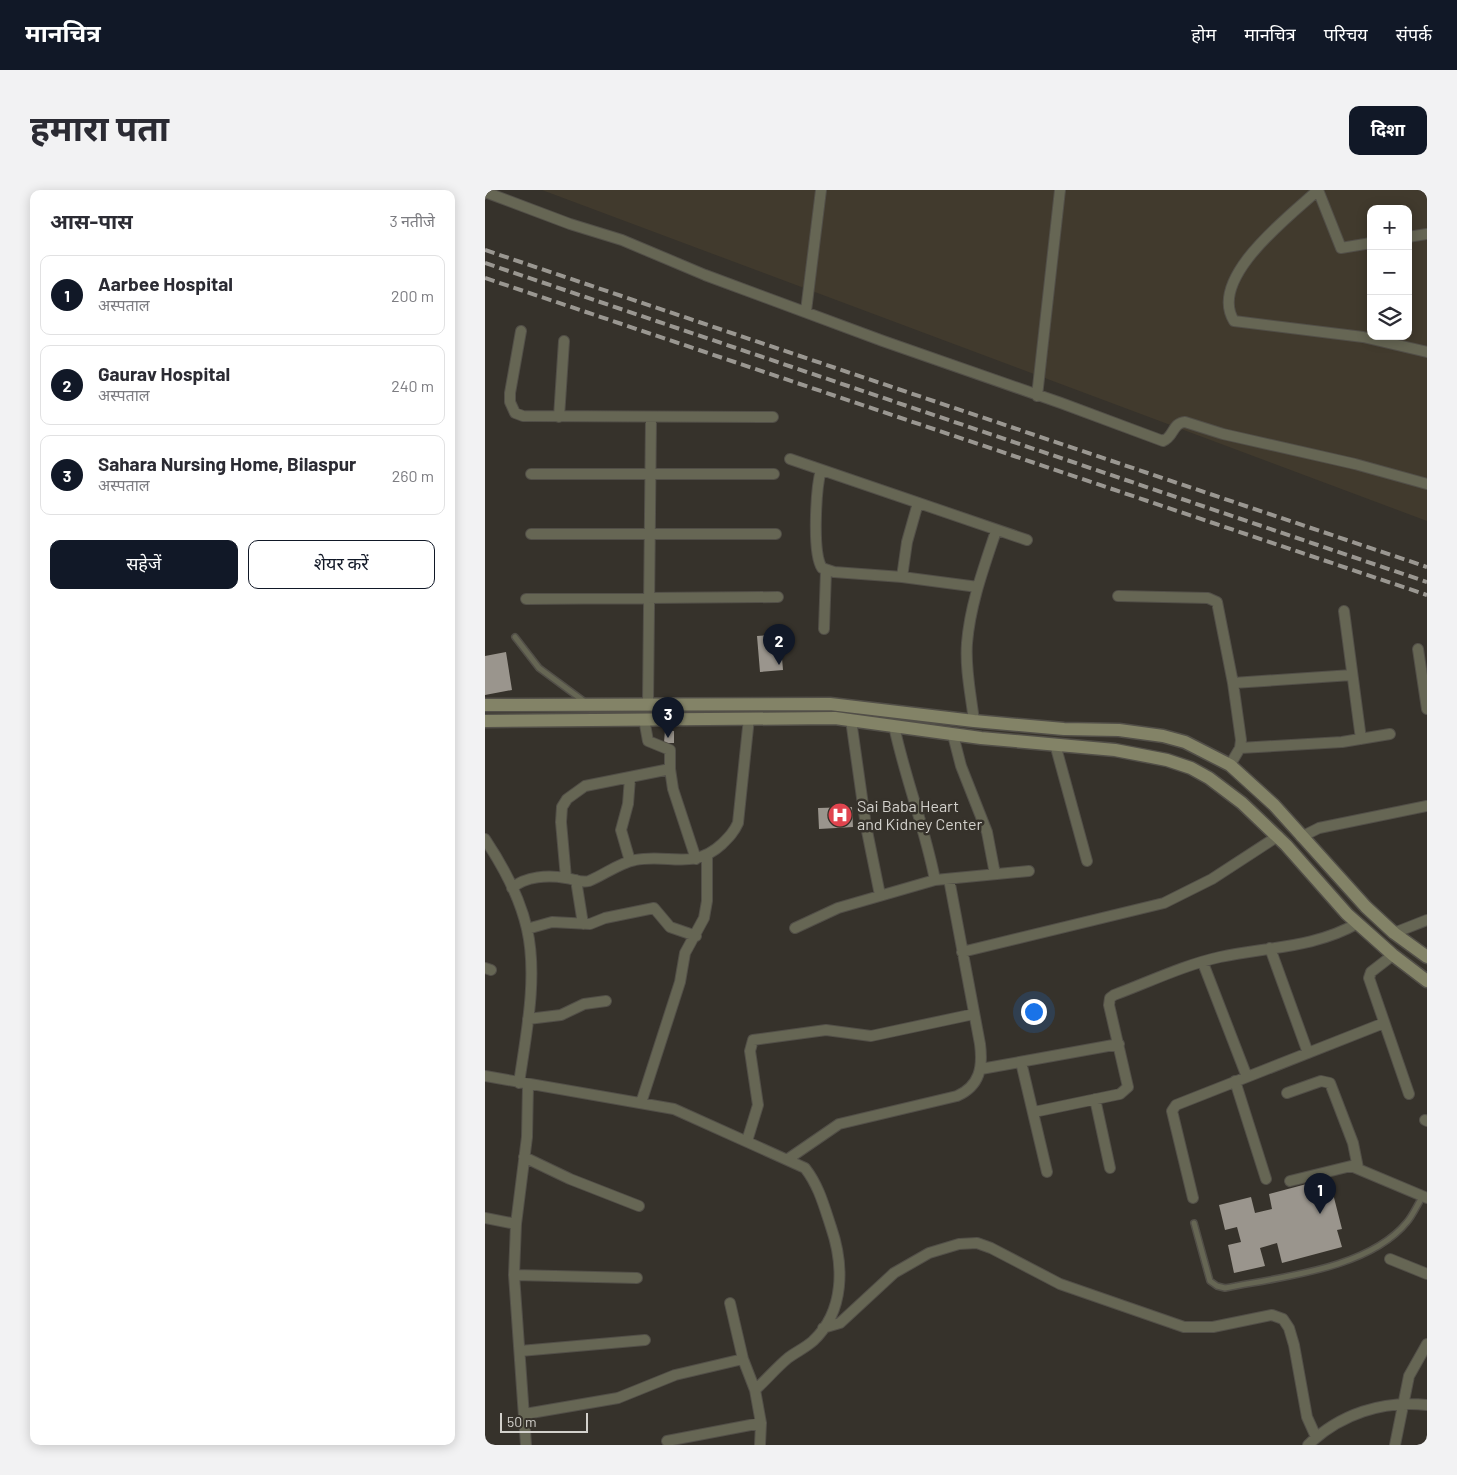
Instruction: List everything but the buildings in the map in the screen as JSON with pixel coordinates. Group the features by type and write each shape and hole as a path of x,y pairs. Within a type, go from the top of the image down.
{"main road":[{"path":"666,719 667,704"},
{"path":"485,705 830,704 973,721 1148,733 1185,742 1230,764 1274,805 1347,888 1394,933 1427,957"},
{"path":"485,722 813,717 851,720 953,735 1143,754 1191,768 1209,778 1242,803 1277,836 1357,924 1427,981"}],"street":[{"path":"806,311 821,190"},
{"path":"1037,396 1060,190"},
{"path":"1367,244 1341,248 1318,190 1239,269 1233,280 1230,296 1231,316 1234,321 1363,337 1427,352"},
{"path":"485,192 570,224 622,240 705,275 883,341 1163,441 1169,437 1175,426 1185,422 1223,434 1355,464 1427,484"},
{"path":"1412,236 1427,234"},
{"path":"521,331 510,393 512,408 515,413 523,416 773,417"},
{"path":"559,417 564,341"},
{"path":"648,704 651,418"},
{"path":"790,459 996,531 1027,540"},
{"path":"821,470 816,496 817,556 822,568 827,571 902,577 978,587"},
{"path":"531,474 774,474"},
{"path":"902,577 907,542 918,504"},
{"path":"973,721 967,642 978,587 996,531"},
{"path":"531,534 776,534"},
{"path":"824,629 827,571"},
{"path":"1118,596 1214,599 1219,606 1233,682 1240,748 1230,764"},
{"path":"526,599 778,597"},
{"path":"1344,611 1361,739"},
{"path":"1418,649 1427,709"},
{"path":"1233,682 1352,675"},
{"path":"512,888 528,879 589,881 630,861 648,858 696,859 707,856 730,837 738,823 749,718"},
{"path":"644,719 648,742 670,750 669,769 673,789 696,859"},
{"path":"851,720 866,826 880,894"},
{"path":"894,726 903,768 928,843 935,880"},
{"path":"1240,748 1361,739 1390,734"},
{"path":"953,735 961,766 987,832 995,874"},
{"path":"1055,744 1087,861"},
{"path":"583,924 571,879 561,822 562,807 567,799 585,786 669,769"},
{"path":"630,778 629,804 621,830 630,861"},
{"path":"1301,837 1319,828 1427,806"},
{"path":"962,952 1164,903 1212,879 1277,836"},
{"path":"485,839 512,888 527,929 530,977 524,1084 524,1157 516,1224 514,1275 526,1445"},
{"path":"641,1103 680,982 685,953 697,936 704,918 707,901 707,856"},
{"path":"795,928 838,908 880,894 935,880 1029,871"},
{"path":"789,1159 839,1124 966,1092 972,1087 981,1069 980,1044 949,879"},
{"path":"527,929 552,922 595,923 605,918 654,908 670,928 697,936"},
{"path":"1394,933 1427,920"},
{"path":"1034,1112 1120,1094 1128,1087 1109,998 1203,962 1270,948 1315,942 1357,924"},
{"path":"1270,948 1308,1053"},
{"path":"1393,955 1371,972 1369,978 1409,1094"},
{"path":"1203,962 1247,1076"},
{"path":"528,1019 561,1015 584,1004 605,1001"},
{"path":"747,1141 759,1105 750,1051 753,1040 825,1030 871,1036 974,1014"},
{"path":"1193,1198 1173,1108 1180,1102 1384,1023"},
{"path":"981,1069 1119,1044"},
{"path":"1021,1062 1047,1172"},
{"path":"485,1076 674,1109 789,1159 805,1168 814,1179 821,1195 840,1262 837,1301 831,1316 814,1340 788,1359 755,1390"},
{"path":"1235,1081 1267,1179"},
{"path":"1287,1093 1321,1081 1330,1083 1353,1142 1358,1168"},
{"path":"1095,1099 1110,1168"},
{"path":"524,1157 639,1206"},
{"path":"1290,1181 1340,1167 1358,1168 1426,1194"},
{"path":"485,1218 516,1224"},
{"path":"823,1328 840,1323 894,1273 929,1253 959,1244 977,1243 991,1248 1060,1284 1184,1327 1213,1327 1272,1315 1283,1319 1289,1328 1295,1345 1307,1417 1316,1437"},
{"path":"1389,1259 1427,1274"},
{"path":"514,1275 637,1278"},
{"path":"731,1303 743,1359 755,1390 761,1423 761,1445"},
{"path":"520,1351 645,1340"},
{"path":"1395,1445 1409,1376 1427,1344"},
{"path":"525,1414 618,1398 675,1375 743,1359"},
{"path":"1308,1445 1331,1426 1350,1416 1380,1406 1403,1402 1427,1405"},
{"path":"667,1441 761,1423"}],"lane":[{"path":"515,637 539,668 588,704"},
{"path":"1194,1223 1210,1281 1217,1286 1225,1288 1298,1274 1346,1261 1391,1237 1406,1223 1426,1194"}],"shaded area":[{"path":"542,190 1427,190 1427,521"}],"railway":[{"path":"485,250 1427,567"},
{"path":"485,263 1427,582"},
{"path":"485,278 1427,595"}],"place":[{"name":"Gaurav Hospital","path":"779,665"},
{"name":"Sahara Nursing Home, Bilaspur","path":"668,738"},
{"name":"Sai Baba Heart and Kidney Center","path":"840,815"},
{"name":"Aarbee Hospital","path":"1320,1214"}]}
